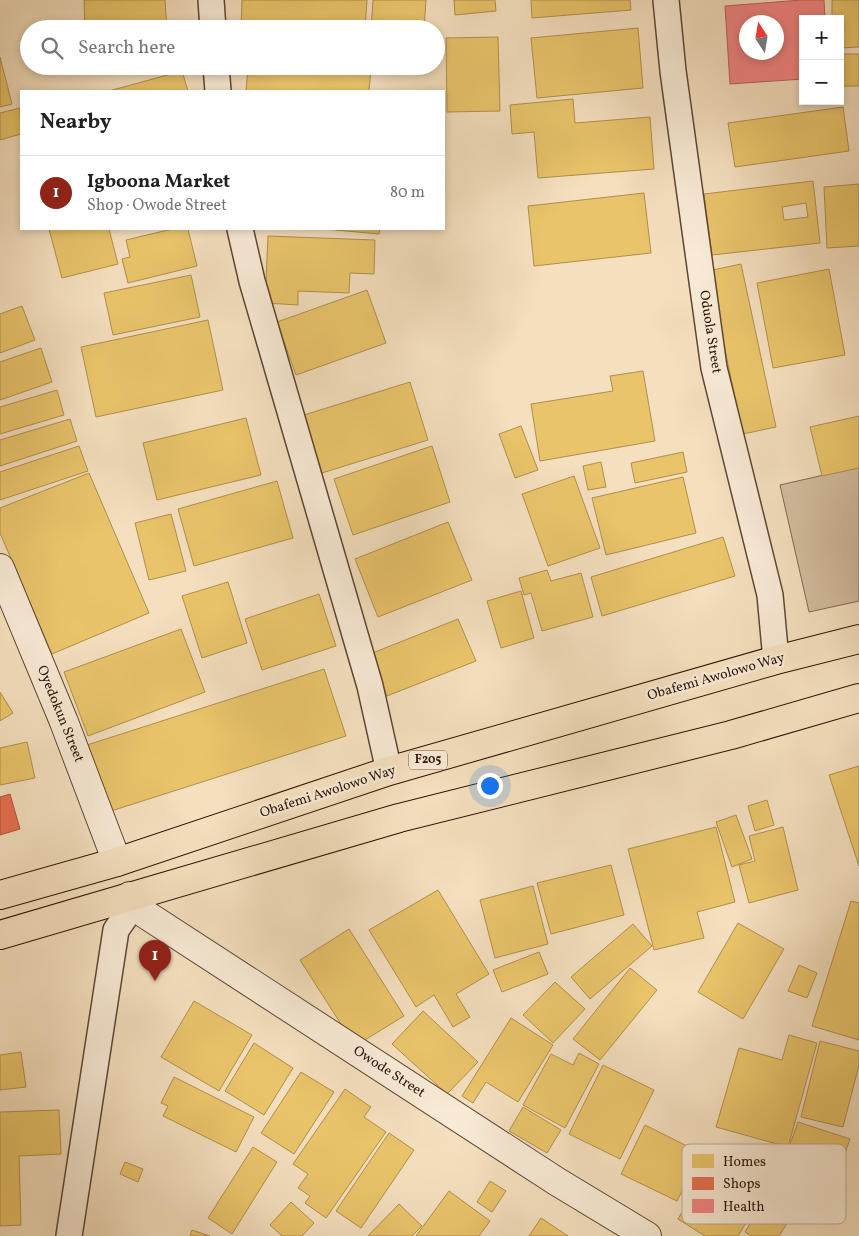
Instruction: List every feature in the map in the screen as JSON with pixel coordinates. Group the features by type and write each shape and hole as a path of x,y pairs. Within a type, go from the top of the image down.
{"main road":[{"name":"Obafemi Awolowo Way","path":"0,895 117,862 389,771 776,660 859,639"},
{"path":"0,935 133,899 399,818 731,735 859,698"}],"street":[{"path":"210,0 212,20"},
{"name":"Oduola Street","path":"666,0 673,71 714,368 770,595 776,660"},
{"path":"217,75 218,90"},
{"path":"240,230 252,281 370,686 389,771"},
{"name":"Oyedokun Street","path":"0,568 64,722 117,862"},
{"path":"69,1236 116,930 133,899"},
{"name":"Owode Street","path":"133,899 154,919 548,1175 646,1236"}],"shaded area":[{"path":"859,467 859,601 809,612 780,485"}],"building: Homes":[{"path":"84,0 165,0 166,20 85,20"},
{"path":"242,0 367,0 366,20 241,20"},
{"path":"373,0 426,0 425,20 372,20"},
{"path":"454,0 495,0 496,11 455,15"},
{"path":"531,0 630,0 631,10 532,18"},
{"path":"832,0 859,0 859,47 844,48 844,15 832,15"},
{"path":"638,28 643,88 537,98 531,38"},
{"path":"498,37 500,111 447,112 446,38"},
{"path":"844,54 859,54 859,86 844,86"},
{"path":"0,57 12,104 0,107"},
{"path":"167,75 183,75 188,90 113,90"},
{"path":"247,75 370,75 369,90 246,90"},
{"path":"573,99 575,123 650,117 654,169 538,178 534,132 512,134 510,105"},
{"path":"843,107 849,151 735,167 728,123"},
{"path":"20,108 20,134 0,140 0,113"},
{"path":"813,181 820,243 712,255 704,194","holes":["806,203 808,217 784,220 782,207"]},
{"path":"859,184 859,246 827,248 824,187"},
{"path":"644,193 651,253 534,266 528,206"},
{"path":"49,230 109,230 118,264 62,278"},
{"path":"168,230 188,230 197,266 128,283 122,259 130,257 126,240"},
{"path":"336,230 380,230 379,234"},
{"path":"268,236 375,240 374,274 350,273 349,293 298,291 298,305 265,303"},
{"path":"741,264 776,427 743,434 708,271"},
{"path":"829,269 845,355 773,368 757,283"},
{"path":"191,275 200,317 113,335 104,293"},
{"path":"367,290 386,343 296,375 277,322"},
{"path":"22,306 35,340 0,353 0,314"},
{"path":"208,320 223,390 96,417 81,347"},
{"path":"41,348 52,382 0,400 0,362"},
{"path":"643,371 655,441 540,461 531,404 613,391 610,376"},
{"path":"410,382 428,440 322,473 304,415"},
{"path":"57,390 64,415 0,434 0,407"},
{"path":"859,416 859,468 822,476 810,427"},
{"path":"246,418 261,475 157,500 143,443"},
{"path":"70,419 77,441 0,466 0,440"},
{"path":"521,426 538,470 515,478 499,434"},
{"path":"79,446 88,471 0,500 0,472"},
{"path":"432,446 450,502 353,535 334,479"},
{"path":"683,452 687,472 635,483 631,463"},
{"path":"601,462 606,487 588,490 583,466"},
{"path":"89,473 149,613 52,654 0,533 0,508"},
{"path":"574,476 600,548 548,566 522,494"},
{"path":"683,477 696,533 606,555 592,498"},
{"path":"277,481 293,538 194,566 178,509"},
{"path":"171,514 186,571 149,580 135,523"},
{"path":"448,522 472,580 378,617 355,559"},
{"path":"723,537 735,576 602,616 591,577"},
{"path":"547,570 551,581 581,573 593,617 542,631 531,593 524,595 519,578"},
{"path":"228,582 247,643 202,658 182,596"},
{"path":"521,591 534,638 501,648 487,601"},
{"path":"319,594 336,646 262,670 245,619"},
{"path":"458,619 476,661 387,696 370,654"},
{"path":"181,629 205,692 88,736 64,672"},
{"path":"324,669 346,736 108,812 87,745"},
{"path":"0,692 13,713 0,721"},
{"path":"27,742 35,778 0,785 0,748"},
{"path":"859,766 859,866 829,775"},
{"path":"767,800 774,825 755,831 748,806"},
{"path":"736,815 752,859 732,867 716,822"},
{"path":"716,827 735,902 697,912 704,938 654,950 628,849"},
{"path":"783,827 798,890 749,903 739,865 755,861 749,836"},
{"path":"611,865 624,915 551,934 537,883"},
{"path":"533,886 548,944 495,958 480,900"},
{"path":"438,890 489,974 456,994 470,1017 453,1027 434,995 416,1007 369,930"},
{"path":"851,901 859,903 859,1040 812,1026"},
{"path":"738,923 784,949 743,1019 698,992"},
{"path":"633,924 652,946 590,999 571,977"},
{"path":"349,929 404,1016 355,1046 300,960"},
{"path":"539,952 548,974 502,992 493,970"},
{"path":"799,965 817,973 807,998 788,991"},
{"path":"630,968 657,990 600,1060 573,1039"},
{"path":"555,982 585,1009 553,1043 523,1015"},
{"path":"194,1001 252,1035 219,1091 161,1057"},
{"path":"423,1011 478,1062 447,1094 392,1044"},
{"path":"511,1018 553,1045 518,1102 486,1082 473,1103 462,1096"},
{"path":"789,1035 817,1043 789,1144 777,1144 716,1127 739,1048 782,1060"},
{"path":"820,1041 859,1051 859,1065 843,1127 801,1117"},
{"path":"254,1043 293,1068 264,1115 225,1091"},
{"path":"21,1052 26,1087 0,1090 0,1055"},
{"path":"579,1053 599,1064 565,1128 523,1105 551,1054 573,1065"},
{"path":"603,1065 654,1090 620,1159 569,1134"},
{"path":"301,1072 334,1092 294,1154 261,1133"},
{"path":"174,1077 254,1117 236,1152 163,1116 168,1106 161,1103"},
{"path":"345,1089 371,1107 364,1117 386,1132 326,1218 305,1203 310,1196 298,1188 308,1174 293,1164"},
{"path":"523,1107 561,1130 547,1153 509,1131"},
{"path":"59,1110 61,1154 19,1156 21,1225 0,1226 0,1112"},
{"path":"798,1122 850,1139 846,1150 846,1144 790,1144"},
{"path":"645,1125 683,1144 682,1191 677,1201 621,1174"},
{"path":"389,1133 414,1150 361,1228 336,1211"},
{"path":"253,1147 277,1162 232,1234 208,1218"},
{"path":"125,1162 143,1169 138,1182 120,1174"},
{"path":"490,1181 506,1191 492,1212 477,1202"},
{"path":"449,1191 490,1221 479,1236 416,1236"},
{"path":"291,1202 314,1223 302,1236 282,1236 270,1225"},
{"path":"399,1204 422,1226 412,1236 368,1236"},
{"path":"682,1212 682,1222 678,1219"},
{"path":"541,1218 568,1236 529,1236"},
{"path":"686,1224 745,1224 738,1236 705,1236"},
{"path":"750,1224 787,1224 779,1236 751,1236 745,1232"},
{"path":"192,1230 210,1236 190,1236"}],"building: Shops":[{"path":"10,794 20,829 0,835 0,797"}],"building: Health":[{"path":"824,0 825,15 799,15 799,79 730,84 725,6"}],"place":[{"name":"Igboona Market","path":"155,981"}]}
